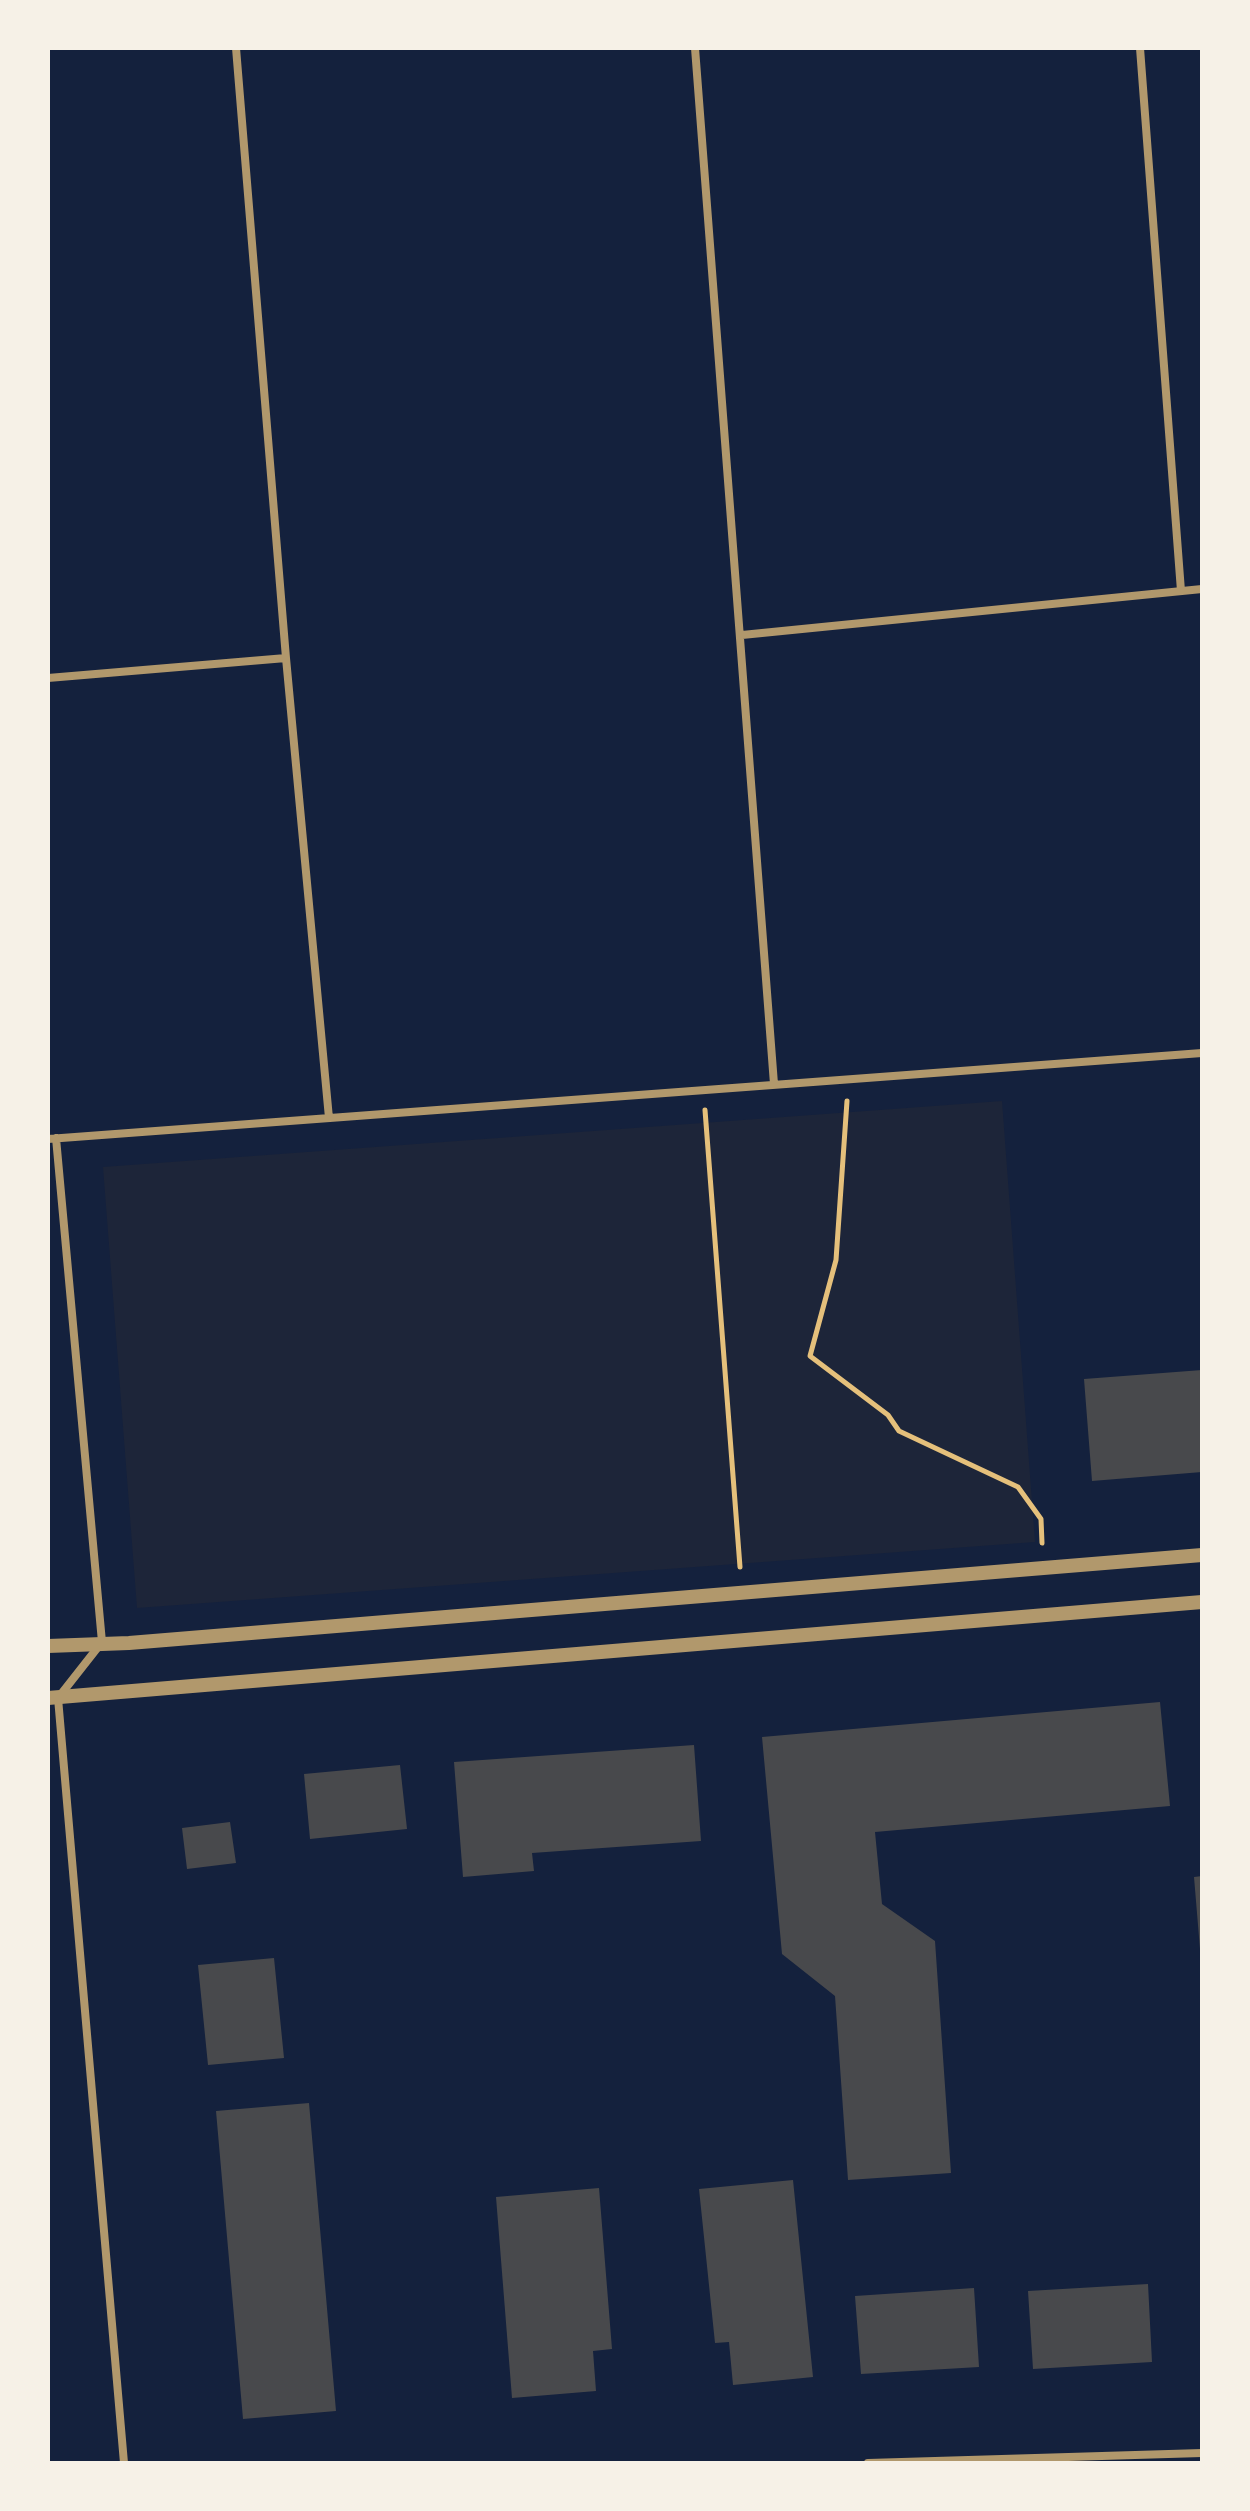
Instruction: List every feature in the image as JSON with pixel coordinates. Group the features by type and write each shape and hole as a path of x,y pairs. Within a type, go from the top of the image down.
{"street":[{"path":"236,48 286,658 329,1118"},
{"path":"695,48 774,1084"},
{"path":"1140,48 1181,591"},
{"path":"742,635 1202,589"},
{"path":"48,678 286,658"},
{"path":"124,2463 53,1698 102,1642 52,1139 1202,1053"},
{"path":"48,1646 145,1642 1202,1555"},
{"path":"53,1698 1202,1602"},
{"path":"868,2463 1202,2453"}],"path":[{"path":"848,1079 836,1260 810,1356 888,1415 899,1431 1018,1487 1041,1519 1044,1568"},
{"path":"703,1089 742,1592"}],"shaded area":[{"path":"1002,1101 1035,1542 137,1608 103,1167"}],"building":[{"path":"1202,1370 1202,1472 1092,1481 1084,1379"},
{"path":"1160,1702 1170,1806 875,1832 882,1904 935,1941 951,2173 848,2180 835,1996 782,1954 762,1737"},
{"path":"694,1745 701,1841 532,1853 534,1871 463,1877 454,1762"},
{"path":"400,1765 407,1829 310,1839 304,1774"},
{"path":"230,1822 236,1863 187,1869 182,1828"},
{"path":"1202,1876 1202,1949 1200,1949 1194,1877"},
{"path":"274,1958 284,2058 208,2065 198,1965"},
{"path":"309,2103 336,2411 243,2419 216,2111"},
{"path":"793,2180 813,2377 733,2385 729,2342 715,2343 699,2189"},
{"path":"599,2188 612,2349 593,2351 596,2391 512,2398 496,2197"},
{"path":"1148,2284 1152,2362 1033,2369 1028,2291"},
{"path":"974,2288 979,2367 861,2374 855,2296"}]}
